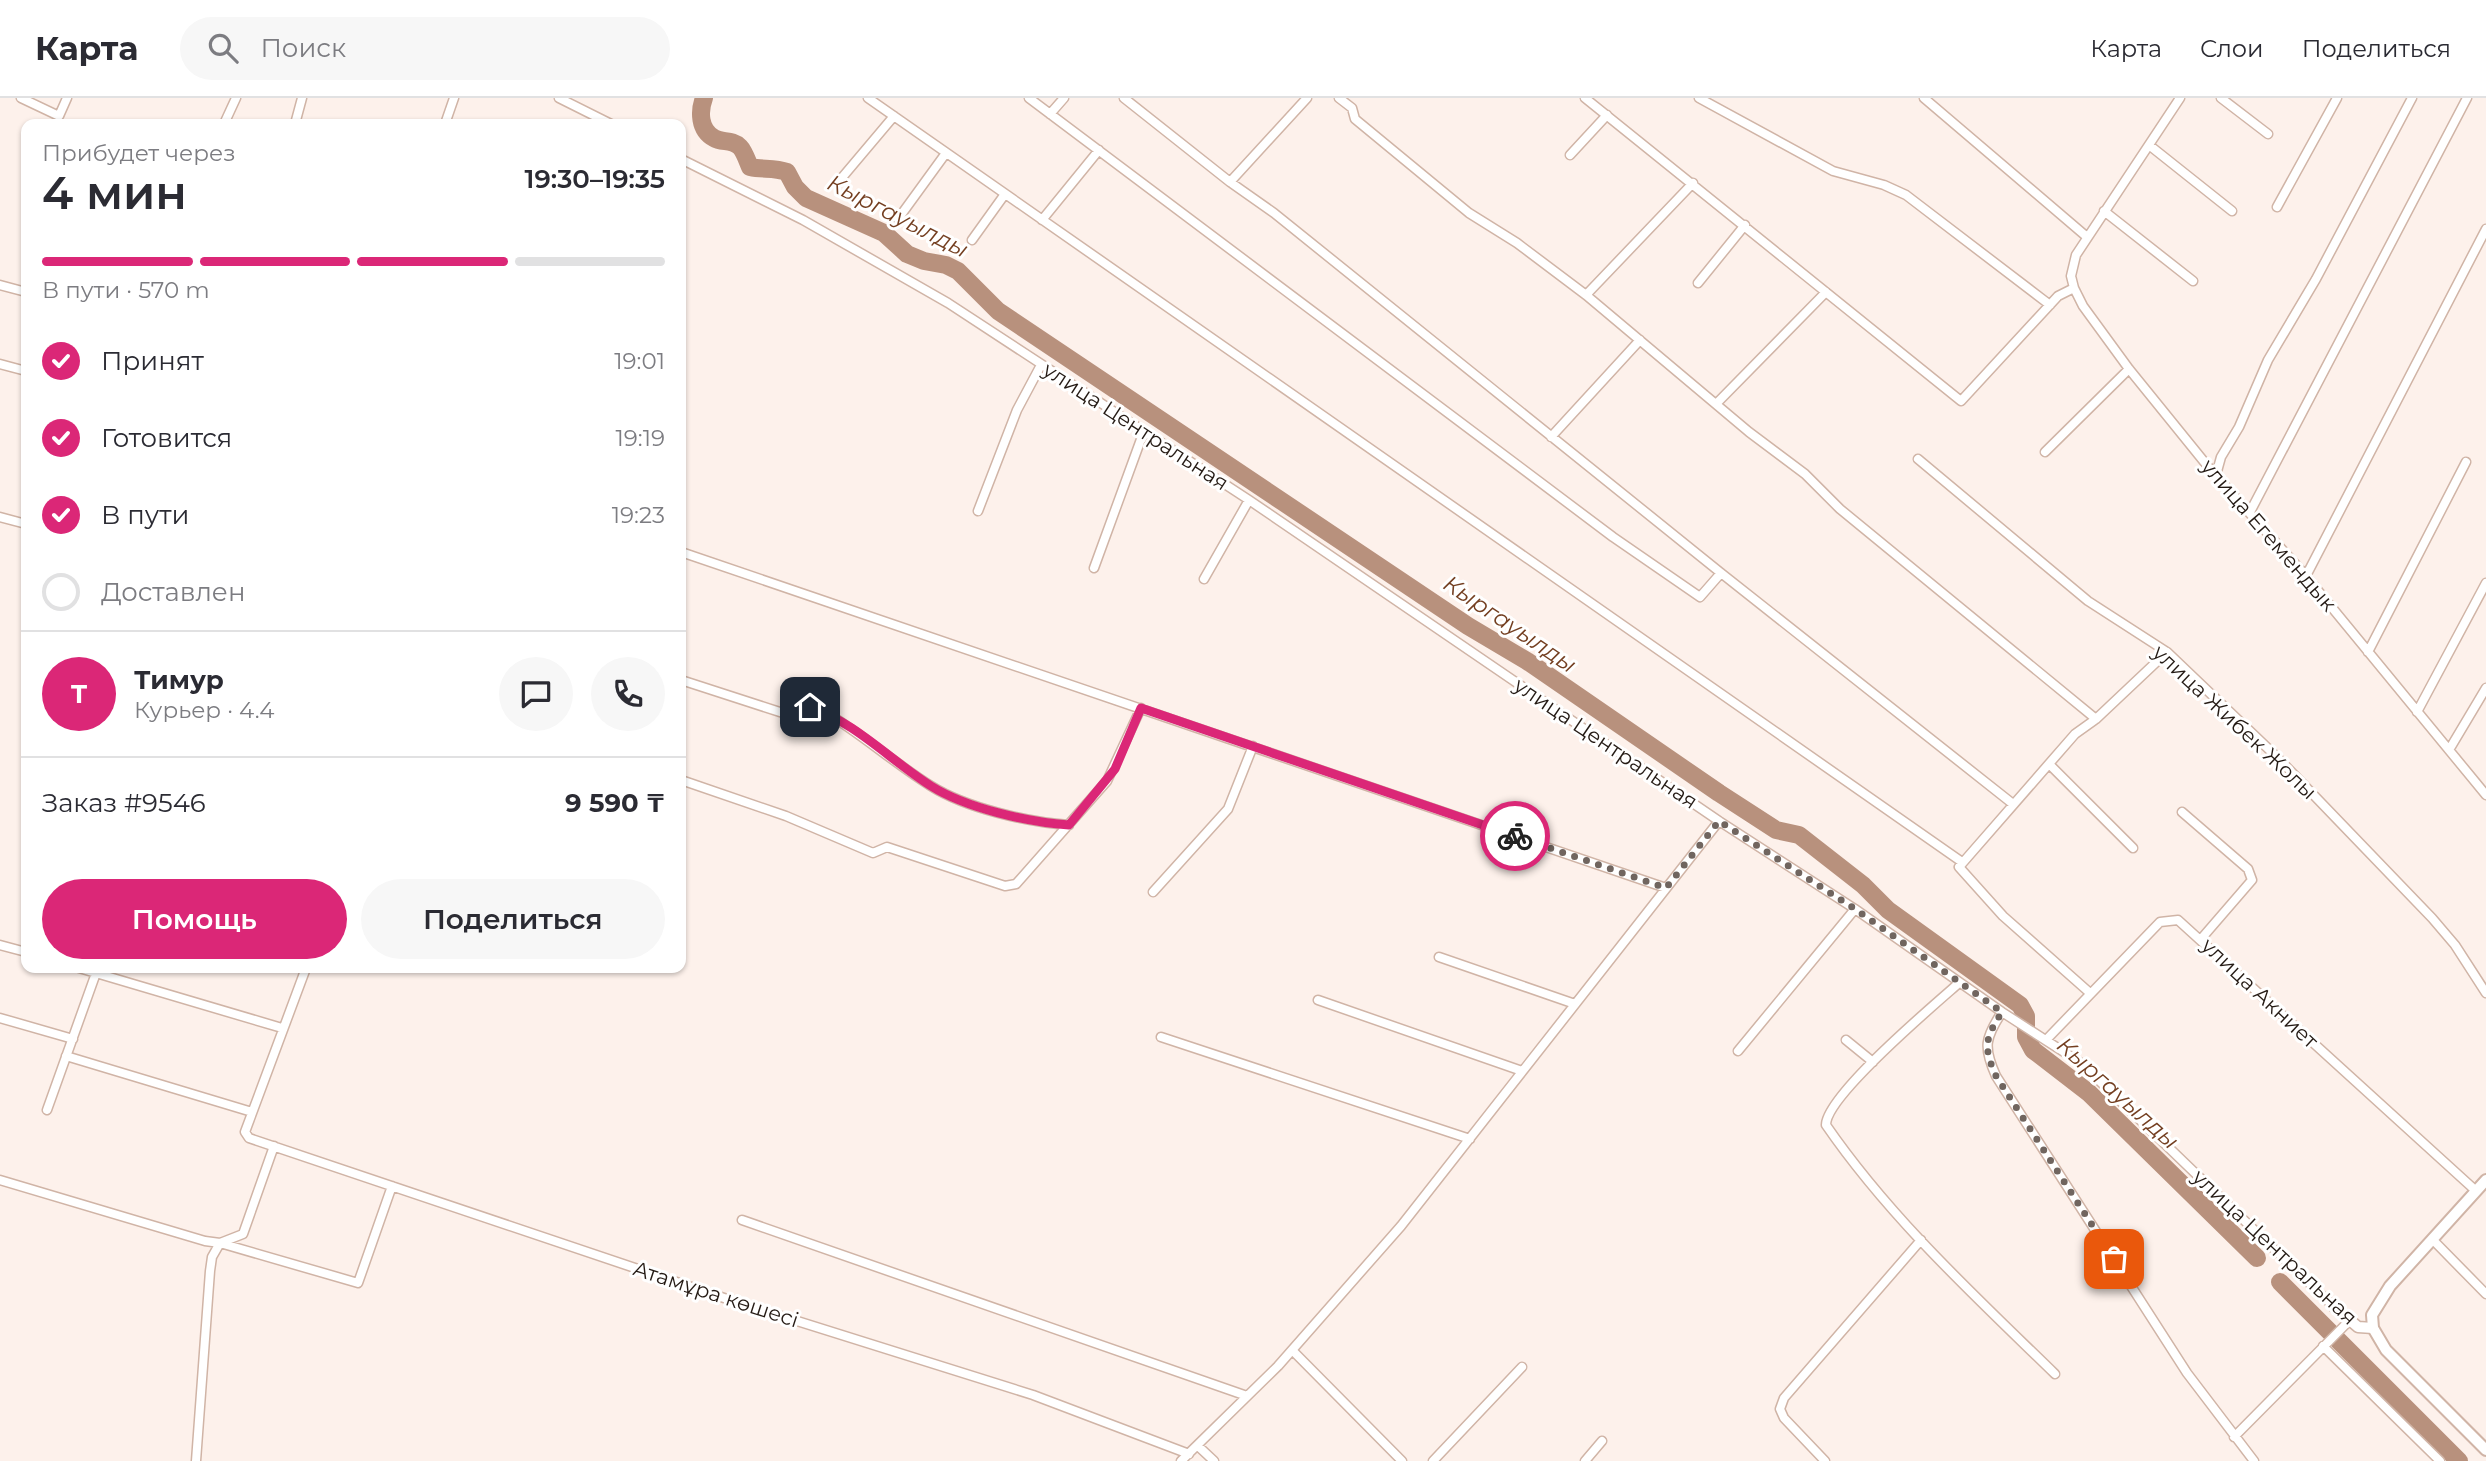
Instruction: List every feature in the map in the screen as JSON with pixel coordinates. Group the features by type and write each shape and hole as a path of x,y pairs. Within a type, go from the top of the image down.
{"main road":[{"path":"2373,1328 2372,1315 2390,1286 2486,1180"},
{"name":"улица Центральная","path":"2373,1328 2386,1350 2486,1450"}],"street":[{"path":"21,98 59,116 67,98"},
{"path":"226,119 236,98"},
{"path":"296,119 302,98"},
{"path":"447,119 454,98"},
{"path":"868,98 1962,862"},
{"path":"1029,98 1613,537 1700,597 1721,573"},
{"path":"1051,114 1064,98"},
{"path":"1124,98 1230,182 1274,213 2013,804"},
{"path":"1230,182 1307,98"},
{"path":"1339,98 1352,108 1355,119 1469,213 1517,243 1586,295 1716,404 1805,474 1840,509 2096,719"},
{"path":"1585,98 1961,401 2058,296 2074,288"},
{"path":"1699,98 1833,171 1884,185 1906,195 2050,305"},
{"path":"1924,98 2087,237 2180,98"},
{"path":"2221,98 2268,134"},
{"path":"2277,206 2337,98"},
{"path":"2216,475 2221,457 2239,427 2268,360 2316,279 2412,98"},
{"path":"2250,512 2467,98"},
{"path":"562,99 599,119"},
{"path":"1570,155 1607,115"},
{"path":"840,180 894,116"},
{"path":"2149,145 2232,211"},
{"path":"1042,220 1099,150"},
{"path":"898,219 946,153"},
{"name":"улица Центральная","path":"686,161 803,219 948,303 1249,500 1719,821 1855,909 1959,983 2036,1033 2098,1078 2272,1250 2349,1321 2358,1327 2373,1328"},
{"path":"1586,295 1693,183"},
{"path":"972,240 1005,194"},
{"path":"2105,211 2193,281"},
{"path":"1698,283 1745,225"},
{"path":"2306,576 2486,229"},
{"name":"улица Егемендык","path":"2087,237 2071,266 2074,288 2083,306 2129,369 2216,475 2306,576 2486,795"},
{"path":"0,285 21,291"},
{"path":"1716,404 1826,292"},
{"path":"1551,437 1640,340"},
{"path":"0,364 21,370"},
{"path":"978,512 1017,410 1041,365"},
{"path":"2045,452 2129,369"},
{"path":"1094,568 1144,431"},
{"name":"улица Жибек Жолы","path":"1918,458 2088,601 2167,652 2278,758 2432,918 2455,945 2486,993"},
{"path":"2368,652 2466,462"},
{"path":"1204,579 1249,500"},
{"path":"0,517 21,523"},
{"path":"686,554 1666,888"},
{"path":"2417,712 2486,583"},
{"path":"2090,993 2003,916 1959,867 2075,734 2096,719 2167,652"},
{"path":"686,682 783,713 793,713 810,707 825,712 931,786 957,799 978,807 1069,825"},
{"path":"2449,750 2486,688"},
{"path":"686,782 786,816 873,853 887,847 1005,886 1016,884 1115,769 1141,708"},
{"path":"1153,892 1228,809 1253,746"},
{"path":"2049,764 2133,848"},
{"path":"2182,812 2248,869 2252,880 2201,939"},
{"path":"1181,1461 1292,1350 1401,1226 1719,821"},
{"path":"1738,1051 1855,909"},
{"name":"улица Акниет","path":"2046,1040 2160,922 2178,920 2475,1191"},
{"path":"0,945 21,951"},
{"path":"1439,957 1575,1004"},
{"path":"47,1110 96,973 282,1028"},
{"path":"66,1056 252,1112 304,973"},
{"path":"1959,983 1873,1062 1830,1110 1826,1125 1845,1152 1921,1240 2055,1374"},
{"path":"1318,1000 1522,1071"},
{"path":"2002,1012 1988,1033 1986,1045 1996,1076 2187,1373 2254,1461"},
{"path":"0,1018 73,1039"},
{"path":"1161,1037 1470,1139"},
{"path":"1846,1040 1873,1062"},
{"name":"Атамұра көшесі","path":"252,1112 245,1132 249,1138 730,1300 1033,1395 1189,1454"},
{"path":"196,1461 212,1257 220,1242 243,1234 274,1146"},
{"path":"0,1180 358,1283 392,1186"},
{"path":"741,1220 1247,1396"},
{"path":"2432,1239 2486,1294"},
{"path":"1825,1461 1784,1418 1780,1409 1784,1398 1921,1240"},
{"path":"2234,1437 2349,1321"},
{"path":"2328,1341 2440,1461"},
{"path":"1292,1350 1402,1461"},
{"path":"1433,1461 1521,1367"},
{"path":"1585,1461 1602,1441"},
{"path":"1198,1446 1213,1461"}],"waterway":[{"name":"Кыргауылды","path":"704,98 701,114 705,130 714,138 740,147 750,167 787,172 795,187 806,198 884,233 907,254 958,271 998,311 1468,626 1527,661 1719,793 1776,830 1799,835 1863,885 1888,910 2020,1005 2026,1016 2026,1037 2033,1050 2089,1093 2257,1258"},
{"path":"2280,1282 2459,1461"}],"way so far":[{"path":"1515,836 1666,888 1719,821 1855,909 2002,1012 1988,1033 1986,1045 1996,1076 2114,1259"}],"route":[{"path":"810,707 845,724 931,786 957,799 978,807 1049,823 1069,825 1107,781 1115,769 1141,708 1515,836"}]}
